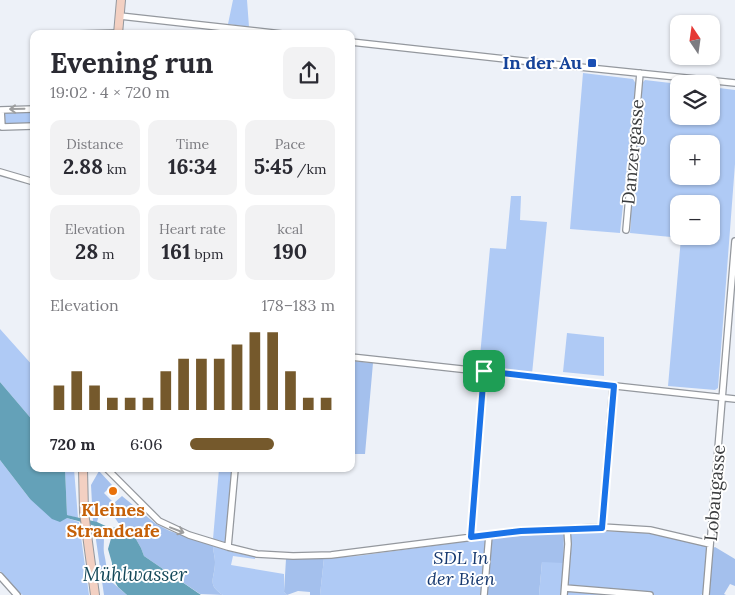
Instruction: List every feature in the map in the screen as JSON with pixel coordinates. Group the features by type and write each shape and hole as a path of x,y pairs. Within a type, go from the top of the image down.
{"main road":[{"path":"118,30 121,0"},
{"path":"83,472 84,512 95,595"}],"street":[{"path":"120,16 246,30"},
{"path":"355,42 735,83"},
{"name":"Danzergasse","path":"626,230 640,73"},
{"path":"30,109 0,110 2,127 30,126"},
{"path":"0,172 30,181"},
{"name":"Lobaugasse","path":"706,595 735,241"},
{"path":"355,357 735,399"},
{"path":"471,537 484,371"},
{"path":"602,528 614,386"},
{"path":"110,472 158,521 171,528 228,547 258,554 293,556 331,555 521,531 602,528 650,530 710,544"},
{"path":"228,547 235,472"},
{"path":"567,529 568,544 564,592 650,595"},
{"path":"484,595 489,535"},
{"path":"1,580 17,595"}],"green space":[{"path":"233,0 247,0 249,27 228,24"},
{"path":"583,73 633,79 636,84 620,233 570,229"},
{"path":"645,80 670,83 670,125 720,125 720,88 735,90 735,164 718,388 715,390 668,386 680,245 720,245 720,195 670,195 670,237 630,233 641,84"},
{"path":"30,111 30,124 5,124 3,114 5,112"},
{"path":"511,196 521,196 520,220 547,222 532,374 479,367 490,248 506,249"},
{"path":"0,329 30,363 30,417 0,382"},
{"path":"567,333 604,337 604,376 563,372"},
{"path":"0,460 30,499 79,522 89,595 23,595 18,593 0,571"},
{"path":"65,472 74,472 78,518 67,515"},
{"path":"219,472 233,472 227,543 213,539"},
{"name":"SDL In der Bien","path":"599,531 639,532 708,546 704,594 539,595 542,562 563,562 564,533"},
{"name":"SDL In der Bien","path":"490,538 486,595 320,595 324,558 357,556"},
{"path":"213,546 255,556 255,559 233,556 231,565 284,574 284,592 287,595 223,595 213,584 215,562"}],"shaded area":[{"path":"355,361 373,363 365,454 355,454"},
{"path":"100,472 112,485 104,493 114,503 122,496 156,524 213,546 215,568 213,584 223,595 200,594 144,556 132,532 121,527 115,518 107,514 99,515 97,522 93,522 91,485"},
{"path":"94,526 103,532 107,578 127,595 104,595"},
{"path":"564,533 563,563 542,562 539,595 486,595 490,538"},
{"path":"715,547 735,559 735,586 730,584 724,594 726,595 709,595 713,548"},
{"path":"324,558 320,595 310,595 310,592 298,591 287,595 284,592 286,559"}],"water":[{"name":"Mühlwasser","path":"0,382 30,417 30,472 65,472 67,515 97,522 110,528 121,527 132,532 144,556 201,595 127,595 118,587 112,577 112,563 108,549 112,535 97,527 67,518 60,522 52,519 30,499 0,460"}],"place":[{"name":"In der Au","path":"592,63"},
{"name":"Kleines Strandcafe","path":"113,491"}],"route":[{"path":"484,371 614,386 602,528 521,531 471,537 484,371"}]}
